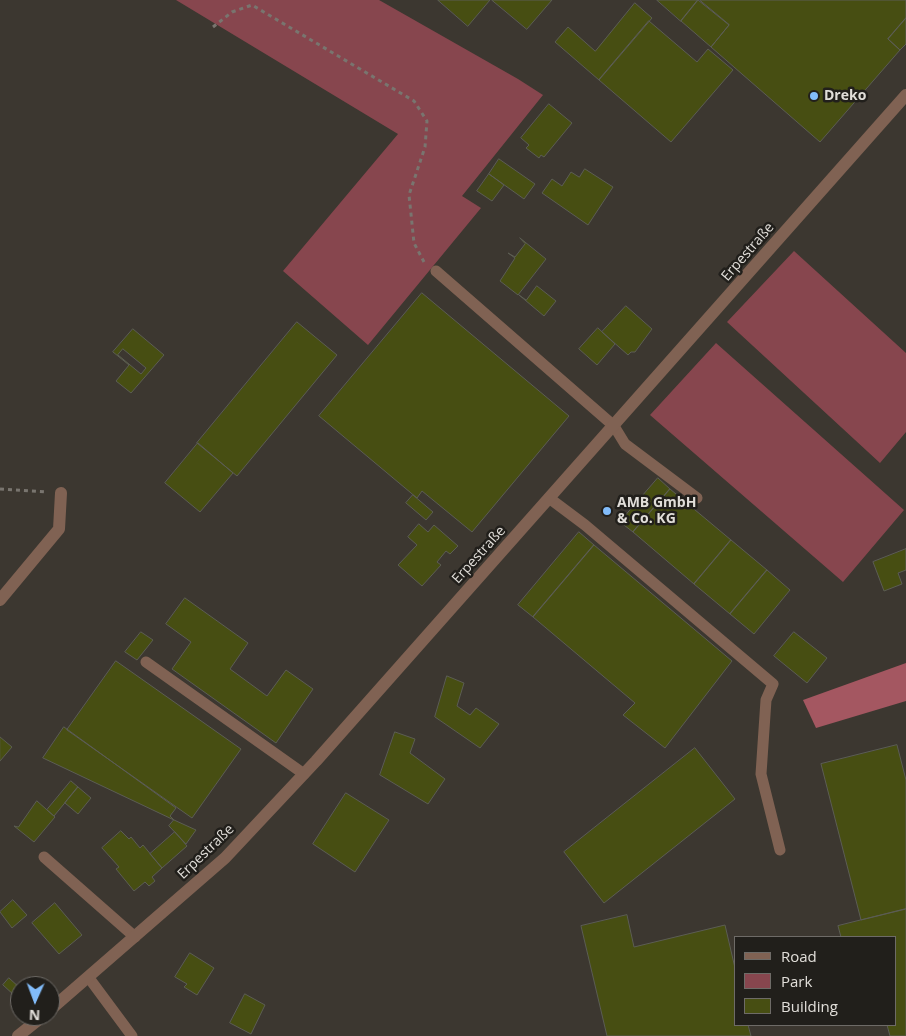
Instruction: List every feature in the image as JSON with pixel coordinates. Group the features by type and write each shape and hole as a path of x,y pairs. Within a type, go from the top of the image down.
{"street":[{"name":"Erpestraße","path":"60,1002 225,858 304,774 906,96"},
{"path":"0,600 59,529 61,493"},
{"path":"18,1036 30,1026"}],"lane":[{"path":"436,271 614,426 625,444 697,498"},
{"path":"549,498 585,525 773,684 766,700 761,774 780,850"},
{"path":"146,662 304,774"},
{"path":"44,857 135,937"},
{"path":"89,978 132,1036"}],"path":[{"path":"213,27 232,12 252,5 414,100 426,121 425,147 409,195 414,243 422,260 436,271"},
{"path":"0,489 61,493"}],"green space":[{"path":"176,0 379,0 543,95 462,196 481,208 368,345 283,271 398,134"},
{"path":"794,251 906,353 906,432 880,463 727,322"},
{"path":"716,343 904,510 843,582 650,415"}],"shaded area":[{"path":"906,663 906,701 816,728 803,700"}],"building":[{"path":"438,0 490,0 468,26"},
{"path":"492,0 552,0 527,29"},
{"path":"657,0 698,0 681,21"},
{"path":"698,0 729,25 711,47 681,21"},
{"name":"Dreko","path":"700,0 906,0 906,18 888,39 900,50 820,142 711,47 729,25"},
{"path":"635,3 652,18 599,80 555,42 568,27 595,51"},
{"path":"906,18 906,44 900,50 888,39"},
{"path":"649,21 697,62 708,49 733,70 671,142 599,80"},
{"path":"549,104 572,123 544,157 541,155 539,158 526,148 529,145 521,138"},
{"path":"499,159 535,184 524,199 489,174"},
{"path":"585,169 613,187 588,225 542,193 552,179 562,186 571,172 579,177"},
{"path":"489,174 504,185 492,201 477,191"},
{"path":"520,238 546,259 518,295 500,281 515,258 508,253 515,257 525,244"},
{"path":"537,286 556,301 544,316 519,295 526,300"},
{"path":"422,293 569,416 472,532 422,491 417,498 319,416"},
{"path":"626,306 652,329 635,352 631,352 628,355 602,332"},
{"path":"297,322 337,355 237,476 197,443"},
{"path":"598,328 615,344 597,365 579,349"},
{"path":"133,329 164,355 131,393 116,381 129,365 113,352"},
{"path":"123,349 146,368 141,374 118,355"},
{"path":"198,443 233,473 200,512 165,483"},
{"path":"658,478 670,489 633,532 620,522"},
{"path":"670,489 731,540 694,584 633,532"},
{"path":"413,495 433,512 426,520 406,503"},
{"path":"419,524 428,532 434,525 458,546 450,554 446,551 437,562 441,565 422,586 398,565 417,545 408,537"},
{"path":"579,532 594,545 533,617 518,605"},
{"path":"731,540 767,570 730,614 694,584"},
{"path":"594,545 732,661 665,748 623,715 635,703 533,617"},
{"path":"906,549 906,570 898,573 902,584 884,591 873,562"},
{"path":"767,570 790,590 754,634 730,614"},
{"path":"185,598 248,643 230,669 267,696 286,670 313,689 276,743 172,669 191,642 166,624"},
{"path":"141,632 153,640 137,660 125,652"},
{"path":"794,632 827,658 807,683 774,656"},
{"path":"116,661 241,749 192,818 67,730"},
{"path":"447,676 464,683 457,706 470,715 476,708 499,724 480,748 435,717"},
{"path":"64,727 176,808 170,816 174,820 43,758"},
{"path":"395,732 415,739 410,753 445,779 428,804 380,775"},
{"path":"0,737 12,747 0,761"},
{"path":"897,745 906,780 906,909 861,920 821,764"},
{"path":"695,748 735,799 604,903 564,852"},
{"path":"71,781 78,787 54,816 47,810"},
{"path":"78,787 91,798 78,814 65,803"},
{"path":"346,793 389,820 355,872 313,844"},
{"path":"37,801 55,817 34,842 14,826 18,827"},
{"path":"174,820 196,830 186,844 169,826"},
{"path":"121,831 129,839 131,837 140,848 143,845 162,868 152,877 155,881 149,886 145,882 134,891 116,869 119,867 102,848"},
{"path":"175,832 187,846 162,868 150,854"},
{"path":"13,900 27,915 12,928 0,912"},
{"path":"55,903 82,935 59,954 32,923"},
{"path":"906,909 906,1036 890,1036 887,1026 896,1026 896,936 841,936 838,926"},
{"path":"627,915 634,947 725,925 734,964 734,1026 748,1026 751,1036 607,1036 581,926"},
{"path":"190,953 214,968 197,995 184,987 187,984 175,977"},
{"path":"10,979 10,991 3,985"},
{"path":"245,994 265,1005 251,1034 230,1023"}],"place":[{"name":"Dreko","path":"814,96"},
{"name":"AMB GmbH & Co. KG","path":"607,511"}]}
